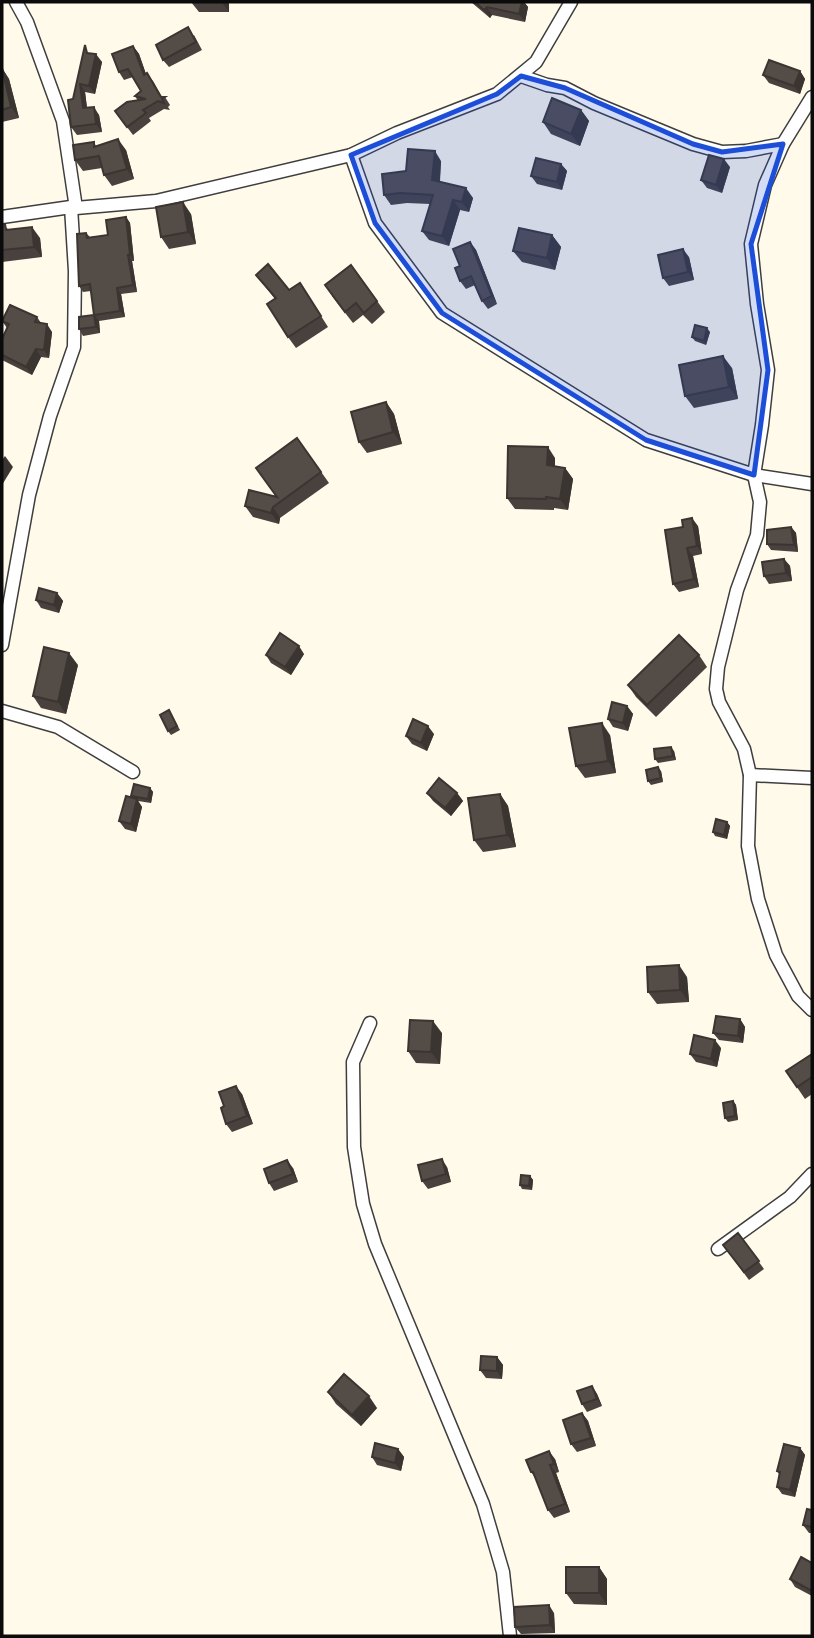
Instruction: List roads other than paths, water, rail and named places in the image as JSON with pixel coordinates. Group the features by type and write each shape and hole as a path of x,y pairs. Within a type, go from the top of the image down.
{"street":[{"path":"2,645 29,495 50,416 74,347 73,207 63,121 27,22 16,2"},
{"path":"2,217 73,207 156,201 351,155 397,133 497,94 536,62 570,2"},
{"path":"521,76 565,88 594,103 693,144 722,152 746,152 783,144"},
{"path":"812,97 783,144 765,185 751,244 768,370 754,475 760,502 757,535 737,590 718,667 716,688 719,702 744,749 750,775 748,846 758,900 776,955 798,996 812,1010"},
{"path":"351,155 375,223 442,313 646,440 754,475 812,484"},
{"path":"2,711 58,727 132,772"},
{"path":"750,775 812,778"},
{"path":"370,1023 353,1062 354,1147 363,1204 375,1244 483,1504 503,1573 510,1636"},
{"path":"718,1249 789,1197 812,1174"}]}
